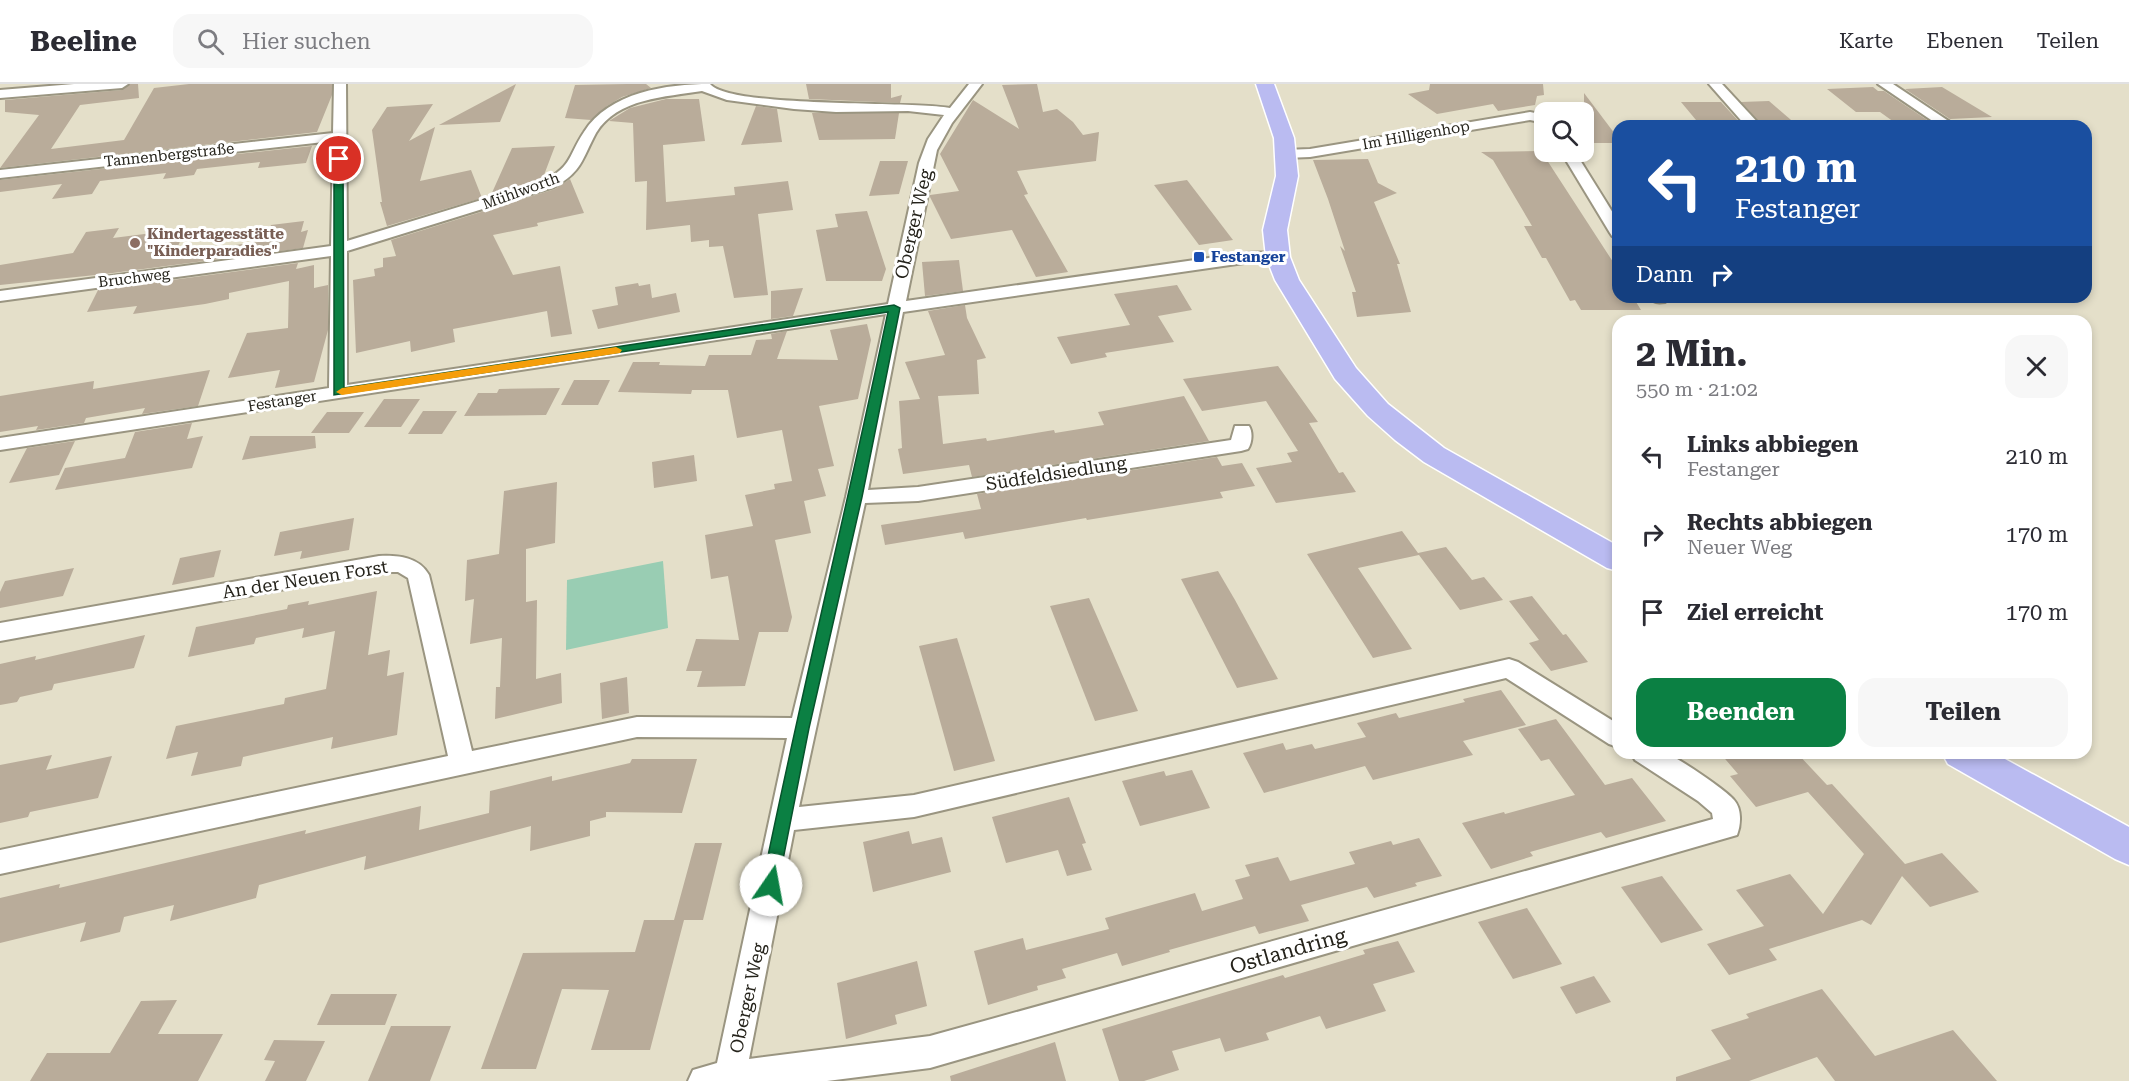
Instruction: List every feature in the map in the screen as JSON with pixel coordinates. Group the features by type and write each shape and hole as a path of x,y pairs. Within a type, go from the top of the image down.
{"main road":[{"path":"1265,84 1281,124 1286,154 1287,176 1275,230 1278,256 1287,280 1345,373 1378,410 1405,434 1470,477 1612,557"},
{"path":"1972,759 2129,847"}],"street":[{"path":"0,94 122,84"},
{"path":"338,392 340,84"},
{"name":"Oberger Weg","path":"721,1080 784,820 802,728 856,497 894,308 928,156 940,129 976,84"},
{"path":"1716,84 1749,120"},
{"path":"1884,84 1940,120"},
{"path":"704,85 711,93 780,104 838,108 903,106 952,112"},
{"name":"Mühlworth","path":"340,249 549,184 565,176 576,165 594,125 611,110 635,100 704,85"},
{"name":"Im Hilligenhop","path":"1286,154 1310,153 1534,117"},
{"name":"Tannenbergstraße","path":"0,174 339,136"},
{"path":"1574,162 1612,223"},
{"name":"Bruchweg","path":"0,296 340,249"},
{"name":"Festanger","path":"0,444 894,308 1244,258 1278,256"},
{"name":"Südfeldsiedlung","path":"856,497 918,494 1241,445 1242,430"},
{"name":"An der Neuen Forst","path":"0,632 368,566 398,563 410,567 418,575 462,762"},
{"path":"784,820 914,806 1509,668 1612,733"},
{"path":"0,862 640,726 802,728"},
{"name":"Ostlandring","path":"721,1080 930,1052 1727,827 1725,808 1707,793 1653,759"}],"green space":[{"path":"663,561 668,628 566,650 567,580"}],"building":[{"path":"130,84 138,84 139,98 80,105 51,149 124,140 154,88 189,84 332,84 332,95 317,132 0,168 39,115 5,112 5,100 122,90"},
{"path":"516,84 500,122 439,125"},
{"path":"646,84 651,88 622,97 591,120 565,118 575,85"},
{"path":"806,84 891,84 891,98 902,95 900,103 809,99"},
{"path":"1037,84 1043,112 1057,109 1073,122 1083,135 1099,132 1096,161 1017,171 1028,194 1024,195 1068,272 1036,277 1012,230 951,239 930,195 959,191 940,154 973,100 1019,129 1002,85"},
{"path":"1430,84 1543,84 1544,95 1537,96 1534,105 1498,111 1493,104 1437,114 1408,94 1429,90"},
{"path":"1873,87 1878,91 1884,91 1927,120 1891,120 1880,112 1856,112 1827,89"},
{"path":"1942,87 1992,117 1950,119 1905,89"},
{"path":"1584,93 1591,102 1584,102"},
{"path":"666,99 699,99 705,141 663,145 666,202 735,195 734,187 788,181 793,210 758,214 768,295 734,298 723,246 709,247 709,240 691,242 690,225 646,230 647,181 635,182 633,123 609,121 630,108"},
{"path":"1769,101 1791,120 1758,120 1741,102"},
{"path":"1681,102 1721,102 1738,120 1696,120"},
{"path":"433,104 409,141 435,127 420,181 471,170 482,198 387,226 380,202 382,202 372,130 387,107"},
{"path":"756,106 777,109 782,142 741,145"},
{"path":"1594,106 1612,130 1612,143 1594,143"},
{"path":"812,113 899,113 895,139 819,140"},
{"path":"312,146 306,163 258,168 260,162 197,169 194,175 163,179 166,173 100,181 92,194 52,199 62,184 0,192 0,180"},
{"path":"555,146 544,175 552,174 491,195 512,148"},
{"path":"1534,151 1534,162 1548,162 1612,260 1612,303 1637,303 1641,310 1581,310 1575,300 1570,301 1546,258 1542,258 1524,226 1532,226 1493,160 1481,152"},
{"path":"1368,159 1378,183 1397,193 1374,202 1400,264 1397,264 1411,312 1357,317 1352,292 1356,292 1340,246 1345,251 1313,160"},
{"path":"880,161 908,161 899,194 869,196"},
{"path":"570,179 584,213 537,223 538,226 493,235 513,275 560,266 572,334 551,337 547,311 453,329 455,342 411,352 410,341 356,353 353,280 375,276 374,269 383,267 383,258 396,256 391,240 555,189"},
{"path":"1187,180 1233,240 1199,245 1154,185"},
{"path":"867,211 886,269 882,281 826,281 816,230 838,227 835,214"},
{"path":"304,221 301,232 308,230 303,248 105,274 0,285 0,265 73,253 86,232 119,228 113,238 176,230 172,239 182,237 175,253 258,242 259,237 267,236 271,225"},
{"path":"959,260 963,291 925,296 922,262"},
{"path":"298,263 296,269 314,265 314,288 328,285 328,330 314,382 275,388 280,370 228,378 247,333 288,328 289,281 229,293 229,299 205,304 133,314 137,306 87,312 98,290"},
{"path":"638,283 639,286 650,284 652,298 676,293 680,312 598,329 592,310 618,305 615,287"},
{"path":"1177,285 1192,310 1158,316 1174,342 1105,353 1107,357 1071,364 1057,337 1130,325 1114,294"},
{"path":"803,288 793,316 771,319 771,291"},
{"path":"965,305 967,318 986,358 977,360 979,394 938,396 943,444 986,438 987,441 1054,430 1055,433 1104,425 1098,412 1184,396 1209,441 972,477 969,465 903,474 898,449 902,448 899,401 920,399 905,362 945,355 928,311"},
{"path":"867,324 871,340 858,399 819,406 834,466 818,469 826,496 804,501 811,533 775,540 792,617 788,632 759,632 745,686 697,687 702,671 686,671 696,639 739,640 728,576 711,579 705,535 753,526 745,495 775,489 774,484 792,481 782,430 737,438 728,390 692,390 691,394 618,392 633,362 705,366 709,355 751,355 756,340 772,339 771,334 787,331 777,359 838,360 830,330"},
{"path":"1278,366 1318,422 1309,423 1339,473 1343,472 1356,492 1276,503 1256,468 1292,462 1287,453 1298,451 1266,401 1202,411 1183,379"},
{"path":"210,370 198,406 142,414 145,408 86,418 84,423 36,430 38,426 0,432 0,396 94,381 93,389"},
{"path":"574,380 610,380 598,405 561,405"},
{"path":"560,388 546,415 464,416 478,393 497,393 499,389"},
{"path":"384,399 420,399 401,427 364,427"},
{"path":"423,411 457,411 442,434 408,434"},
{"path":"327,412 364,412 349,433 311,433"},
{"path":"192,423 187,439 203,436 192,468 55,490 65,468 125,458 135,432"},
{"path":"250,436 315,436 316,448 242,460"},
{"path":"75,441 59,475 9,483 27,448"},
{"path":"694,455 697,481 654,488 652,462"},
{"path":"1217,457 1222,466 1242,463 1255,486 1220,492 1223,498 1087,520 1086,518 965,539 963,532 885,545 881,525 981,509 977,494"},
{"path":"557,482 555,543 526,549 526,602 537,600 536,679 561,673 562,703 495,719 496,687 500,687 502,638 470,644 474,599 465,601 467,560 499,554 504,491"},
{"path":"354,518 349,550 300,559 302,551 274,556 280,532"},
{"path":"1402,531 1418,553 1446,547 1472,580 1484,577 1503,600 1460,610 1419,555 1358,568 1412,649 1373,658 1307,554"},
{"path":"221,550 214,577 172,585 180,558"},
{"path":"74,568 63,596 0,608 0,592 5,581"},
{"path":"1218,571 1278,679 1237,688 1181,579"},
{"path":"377,591 368,655 390,650 387,676 404,672 397,735 331,749 333,737 243,757 241,766 191,776 198,752 166,759 176,726 284,704 285,698 326,689 335,631 302,638 304,628 256,638 254,644 188,657 196,627 287,609 288,605 309,601 308,605"},
{"path":"1532,596 1588,662 1551,671 1529,643 1539,640 1509,601"},
{"path":"1089,598 1138,711 1095,721 1050,606"},
{"path":"145,635 134,668 54,684 52,690 20,697 17,702 0,705 0,664 36,656 35,660"},
{"path":"957,638 995,761 954,771 919,646"},
{"path":"627,677 629,713 602,719 600,683"},
{"path":"1501,690 1526,725 1463,741 1473,755 1373,780 1365,766 1264,793 1243,753 1283,743 1286,750 1312,744 1315,749 1366,737 1357,723 1396,713 1399,718 1465,702 1463,699"},
{"path":"1556,719 1605,785 1632,778 1666,821 1606,838 1601,832 1530,852 1533,856 1491,869 1462,823 1575,795 1549,759 1541,761 1518,729"},
{"path":"52,755 46,770 112,756 98,798 30,812 28,817 0,823 0,765"},
{"path":"632,759 697,759 682,813 606,812 606,817 590,821 590,836 530,851 531,826 364,870 366,856 259,885 256,898 170,921 174,905 124,917 120,932 80,942 86,922 0,943 0,898 60,884 59,888 306,830 305,834 421,806 419,830 489,813 490,791 552,776 552,781 630,763"},
{"path":"1725,759 1803,759 1827,785 1832,784 1905,864 1942,853 1979,892 1930,907 1902,876 1871,925 1862,920 1769,949 1777,960 1729,975 1707,944 1764,926 1736,890 1790,874 1823,914 1864,854 1808,792 1756,807 1730,776 1738,774"},
{"path":"1192,770 1210,808 1140,826 1122,781 1164,771 1166,776"},
{"path":"1069,797 1086,843 1082,844 1092,870 1067,876 1058,850 1006,863 992,817"},
{"path":"909,831 912,844 942,837 951,872 873,892 863,842"},
{"path":"1419,838 1442,876 1415,883 1417,886 1374,898 1367,887 1301,905 1309,921 1259,934 1255,926 1122,966 1117,953 1062,969 1066,978 1037,986 1038,990 988,1005 974,951 1023,938 1026,950 1109,929 1105,918 1195,893 1202,911 1243,899 1235,880 1250,876 1245,865 1278,857 1290,881 1355,864 1349,852 1391,841 1393,845"},
{"path":"695,843 722,843 703,920 684,920 650,1050 591,1050 609,990 562,989 536,1069 481,1069 523,953 635,952 644,920 674,920"},
{"path":"1662,876 1703,930 1661,943 1621,887"},
{"path":"1527,908 1562,964 1513,979 1478,922"},
{"path":"1398,941 1415,972 1373,984 1386,1011 1326,1029 1320,1016 1266,1033 1269,1040 1225,1052 1220,1038 1172,1051 1179,1070 1144,1081 1119,1081 1102,1029 1283,975 1285,978 1365,954 1363,950"},
{"path":"917,961 927,1006 895,1015 897,1024 846,1039 837,983"},
{"path":"1594,976 1611,1002 1576,1014 1560,987"},
{"path":"1822,989 1875,1056 1953,1030 1997,1081 1835,1081 1817,1057 1749,1081 1676,1081 1676,1077 1731,1059 1711,1030 1749,1018 1746,1014"},
{"path":"331,994 397,994 385,1025 317,1025"},
{"path":"177,1000 158,1034 223,1034 198,1081 30,1081 47,1053 110,1053 141,1001"},
{"path":"391,1026 451,1026 430,1081 368,1081"},
{"path":"274,1040 325,1041 306,1081 265,1081 275,1061 264,1060"},
{"path":"1055,1042 1066,1081 951,1081 950,1076"}],"slow traffic":[{"path":"342,392 616,350"}],"place":[{"name":"Kindertagesstätte \"Kinderparadies\"","path":"135,243"},
{"name":"Festanger","path":"1199,257"}],"route":[{"path":"339,159 338,392 894,308 856,497 802,728 771,885"}]}
